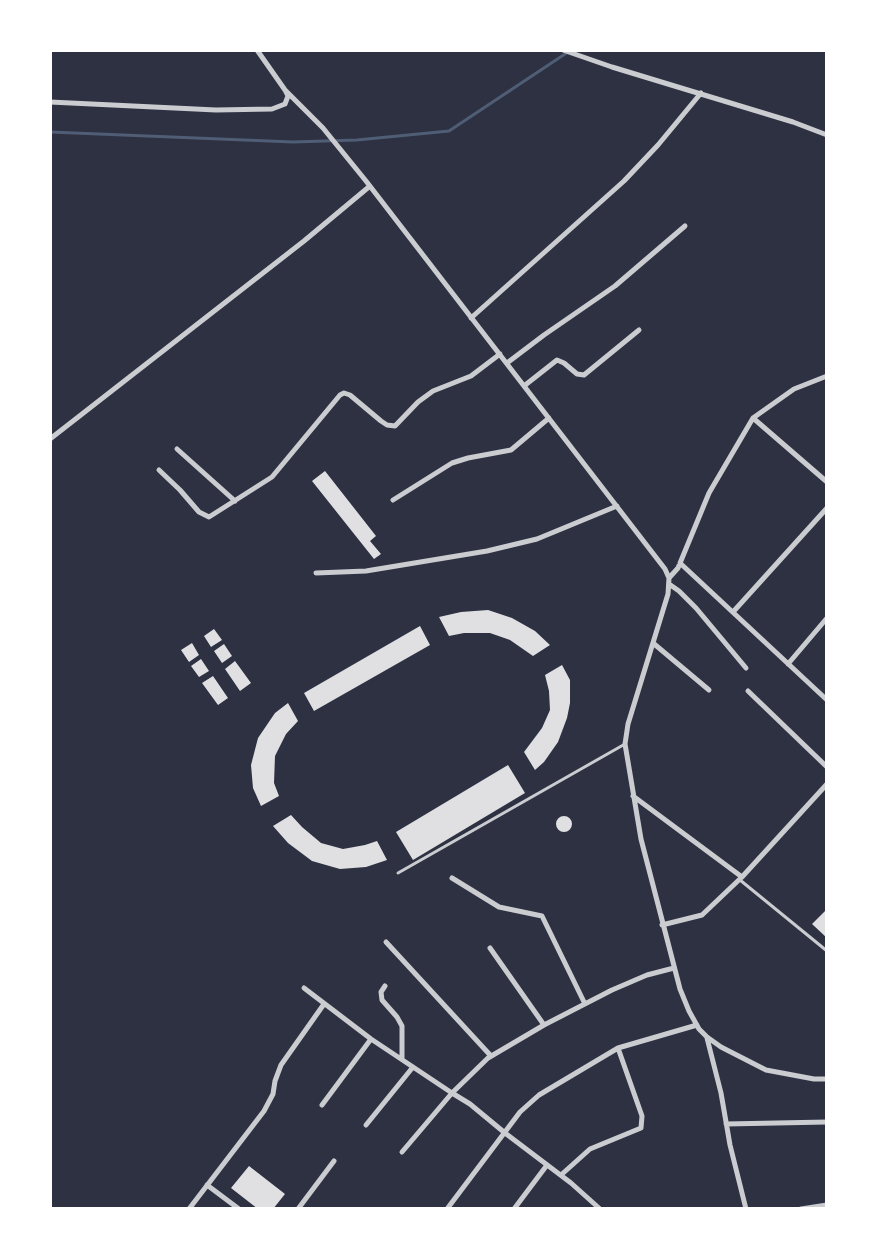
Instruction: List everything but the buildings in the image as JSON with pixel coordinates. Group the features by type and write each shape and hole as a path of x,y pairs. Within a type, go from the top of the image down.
{"street":[{"path":"50,102 216,110 272,109 285,104 288,96 257,50"},
{"path":"563,50 827,135"},
{"path":"285,90 323,128 368,183 661,563 668,581 668,594 628,724 625,744 641,839 680,989 689,1011 707,1037 737,1056 766,1070 827,1079"},
{"path":"471,318 624,181 701,93"},
{"path":"50,439 304,241 368,183"},
{"path":"507,363 615,286 685,226"},
{"path":"524,386 557,360 577,374 584,375 639,330"},
{"path":"159,470 204,516 215,515 279,469 340,395 350,395 381,421 395,426 433,391 471,376 500,354"},
{"path":"668,581 680,563 705,501 753,418 794,389 827,376"},
{"path":"393,500 452,463 516,448 549,418"},
{"path":"753,418 827,482"},
{"path":"177,449 235,501"},
{"path":"316,573 366,571 510,546 537,539 617,506"},
{"path":"733,612 827,508"},
{"path":"680,563 827,700"},
{"path":"668,581 696,608 746,668"},
{"path":"788,664 827,618"},
{"path":"653,643 709,690"},
{"path":"748,691 827,767"},
{"path":"662,925 702,915 741,878 827,784"},
{"path":"633,796 741,878"},
{"path":"452,878 499,907 542,916 585,1004"},
{"path":"386,942 491,1056"},
{"path":"490,948 544,1025"},
{"path":"402,1152 452,1093 491,1056 631,981 674,968"},
{"path":"385,986 381,992 382,1000 402,1026 402,1060"},
{"path":"304,988 371,1039 470,1104 600,1209"},
{"path":"189,1209 271,1102 281,1065 324,1004"},
{"path":"447,1209 520,1112 539,1095 618,1048 697,1025"},
{"path":"707,1037 746,1209"},
{"path":"322,1105 371,1039"},
{"path":"561,1175 585,1152 637,1131 642,1124 642,1116 618,1048"},
{"path":"366,1125 413,1067"},
{"path":"726,1124 827,1122"},
{"path":"298,1209 334,1161"},
{"path":"514,1209 547,1165"},
{"path":"207,1185 239,1209"},
{"path":"801,1209 827,1205"}],"lane":[{"path":"398,873 625,744"},
{"path":"741,878 827,951"}],"waterway":[{"path":"50,132 293,142 357,140 449,131 571,50"}]}
